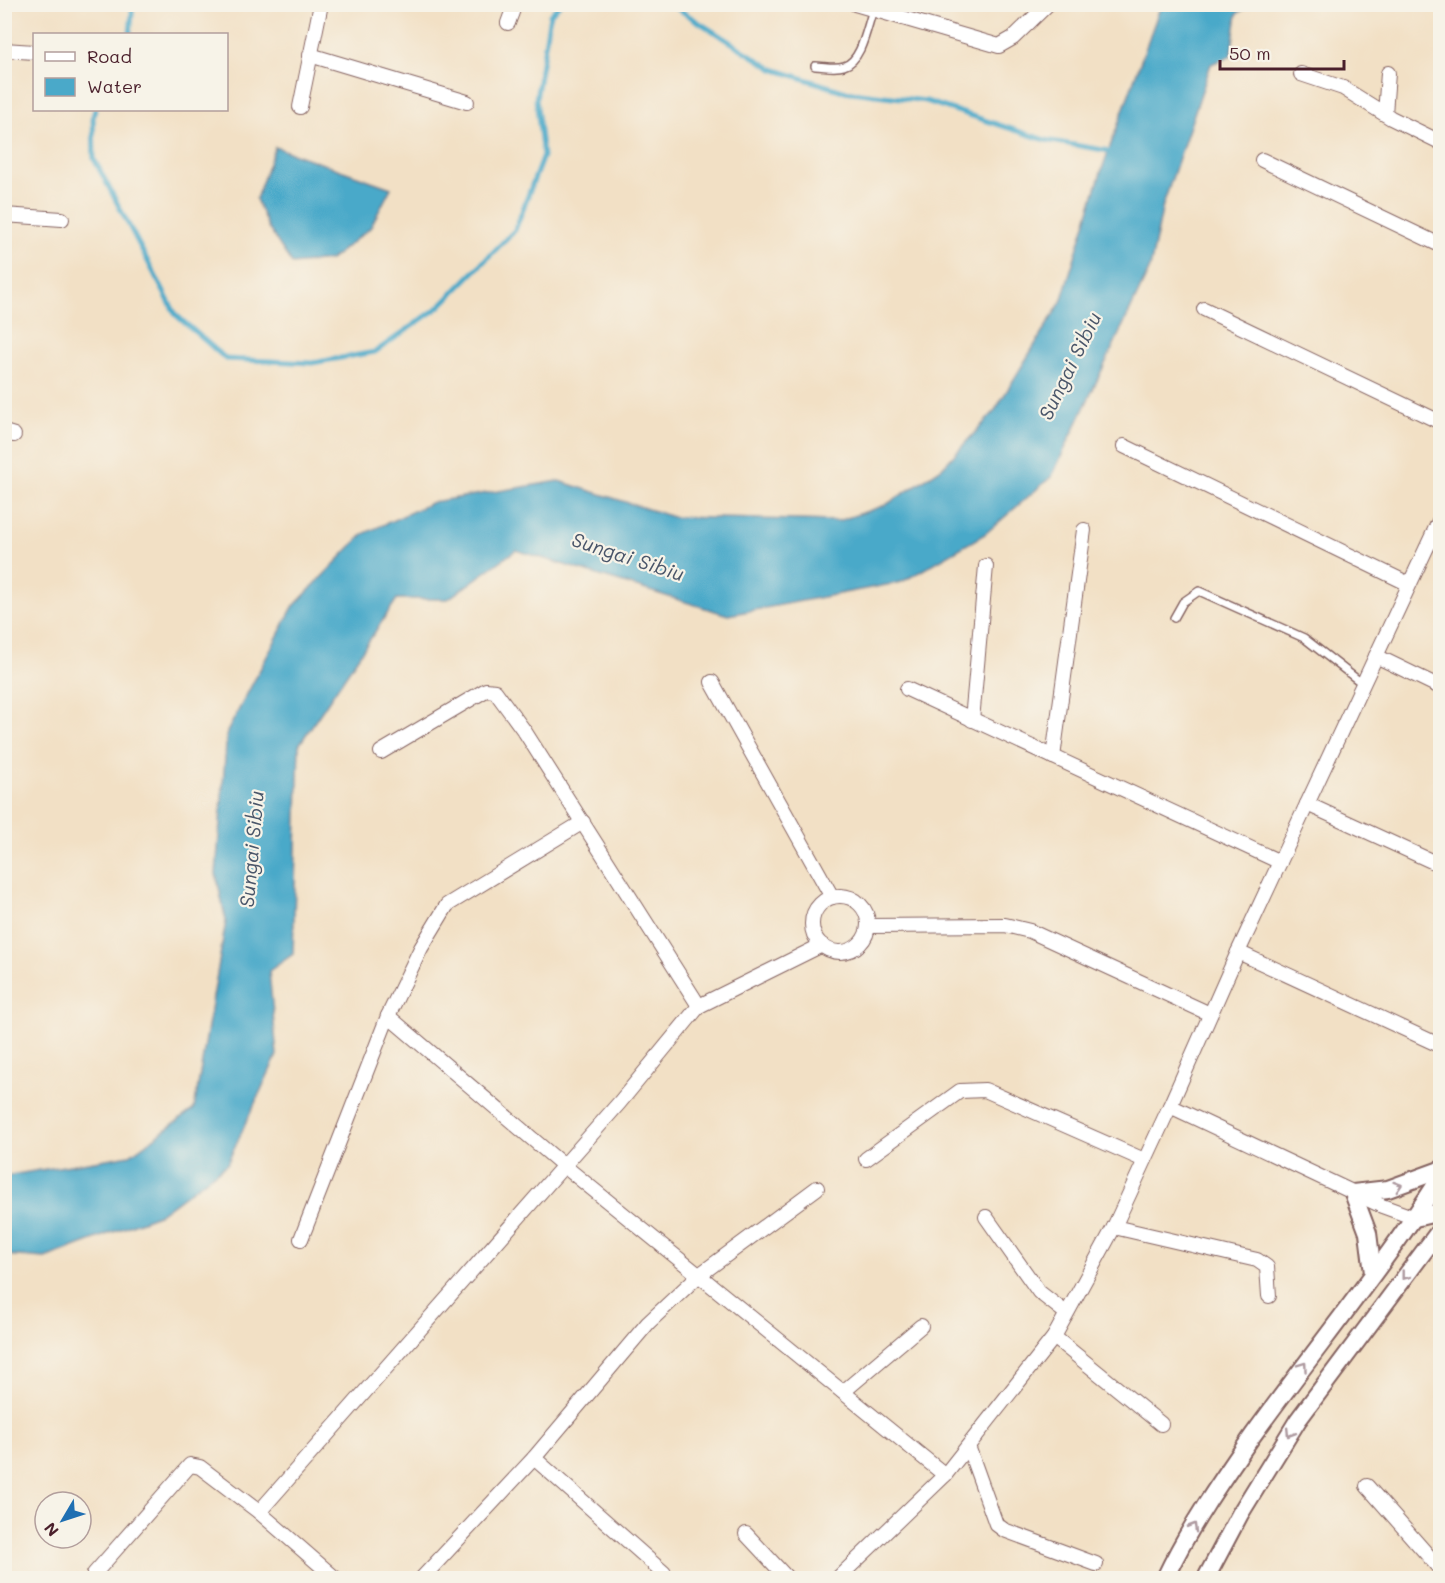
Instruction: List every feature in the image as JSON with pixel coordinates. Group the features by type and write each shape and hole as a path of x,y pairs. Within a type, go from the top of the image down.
{"street":[{"path":"300,107 321,4"},
{"path":"508,23 515,4"},
{"path":"855,4 999,45 1013,38 1048,4"},
{"path":"4,50 33,52"},
{"path":"310,55 467,102"},
{"path":"1385,114 1388,73"},
{"path":"1301,75 1343,88 1385,114 1440,142"},
{"path":"1262,160 1440,245"},
{"path":"4,215 62,219"},
{"path":"1204,309 1440,422"},
{"path":"1124,446 1409,584"},
{"path":"838,1578 945,1474 1054,1337 1114,1227 1238,952 1440,519"},
{"path":"1053,757 1084,530"},
{"path":"972,720 986,566"},
{"path":"1376,656 1440,687"},
{"path":"712,682 832,897"},
{"path":"907,689 1280,862"},
{"path":"381,752 486,690 495,691 583,822 699,1006"},
{"path":"1308,804 1440,865"},
{"path":"301,1239 388,1016 421,948 447,905 583,822"},
{"path":"832,897 848,897 857,902 867,915 868,926 864,938 851,950 838,952 822,945 813,933 813,918 819,904 832,897"},
{"path":"868,926 1005,925 1030,931 1210,1014"},
{"path":"259,1512 563,1166 699,1006 822,945"},
{"path":"1238,952 1439,1045"},
{"path":"388,1016 563,1166 945,1474"},
{"path":"866,1159 960,1092 974,1089 985,1090 1144,1160"},
{"path":"1170,1106 1353,1192 1414,1218 1440,1212"},
{"path":"1353,1192 1388,1189 1440,1170"},
{"path":"1165,1578 1214,1491 1414,1218 1440,1178"},
{"path":"422,1578 534,1458 648,1323 698,1275 816,1188"},
{"path":"1353,1192 1368,1233 1373,1273"},
{"path":"986,1217 1040,1292 1066,1313"},
{"path":"1114,1227 1257,1260 1268,1267 1269,1296"},
{"path":"1206,1578 1240,1514 1298,1420 1440,1230"},
{"path":"843,1392 921,1326"},
{"path":"1054,1337 1161,1424"},
{"path":"968,1446 996,1524 1004,1530 1096,1564"},
{"path":"534,1458 664,1573"},
{"path":"94,1574 190,1466 200,1467 259,1512 335,1578"},
{"path":"1367,1486 1440,1569"},
{"path":"746,1534 787,1578"}],"lane":[{"path":"815,66 842,67 852,63 873,10"},
{"path":"1174,618 1183,602 1199,591 1304,638 1363,684"}],"water":[{"name":"Sungai Sibiu","path":"1161,5 1250,5 1237,14 1231,56 1211,64 1163,205 1150,268 1052,476 985,534 902,582 728,615 516,550 448,599 397,599 299,745 293,954 269,971 277,1055 227,1164 158,1215 45,1258 5,1255 5,1176 130,1155 194,1109 226,921 216,874 227,732 293,607 363,534 433,502 559,481 673,517 838,521 886,505 942,468 994,412 1061,302 1102,169"},
{"path":"275,147 391,188 370,228 330,260 292,264 269,229 256,199"}],"waterway":[{"path":"130,33 133,4"},
{"path":"95,111 94,159 176,315 226,359 312,363 375,352 439,307 515,230 543,156 536,99 550,15 560,4"},
{"path":"670,4 773,69 843,91 926,101 1045,140 1115,152"}]}
